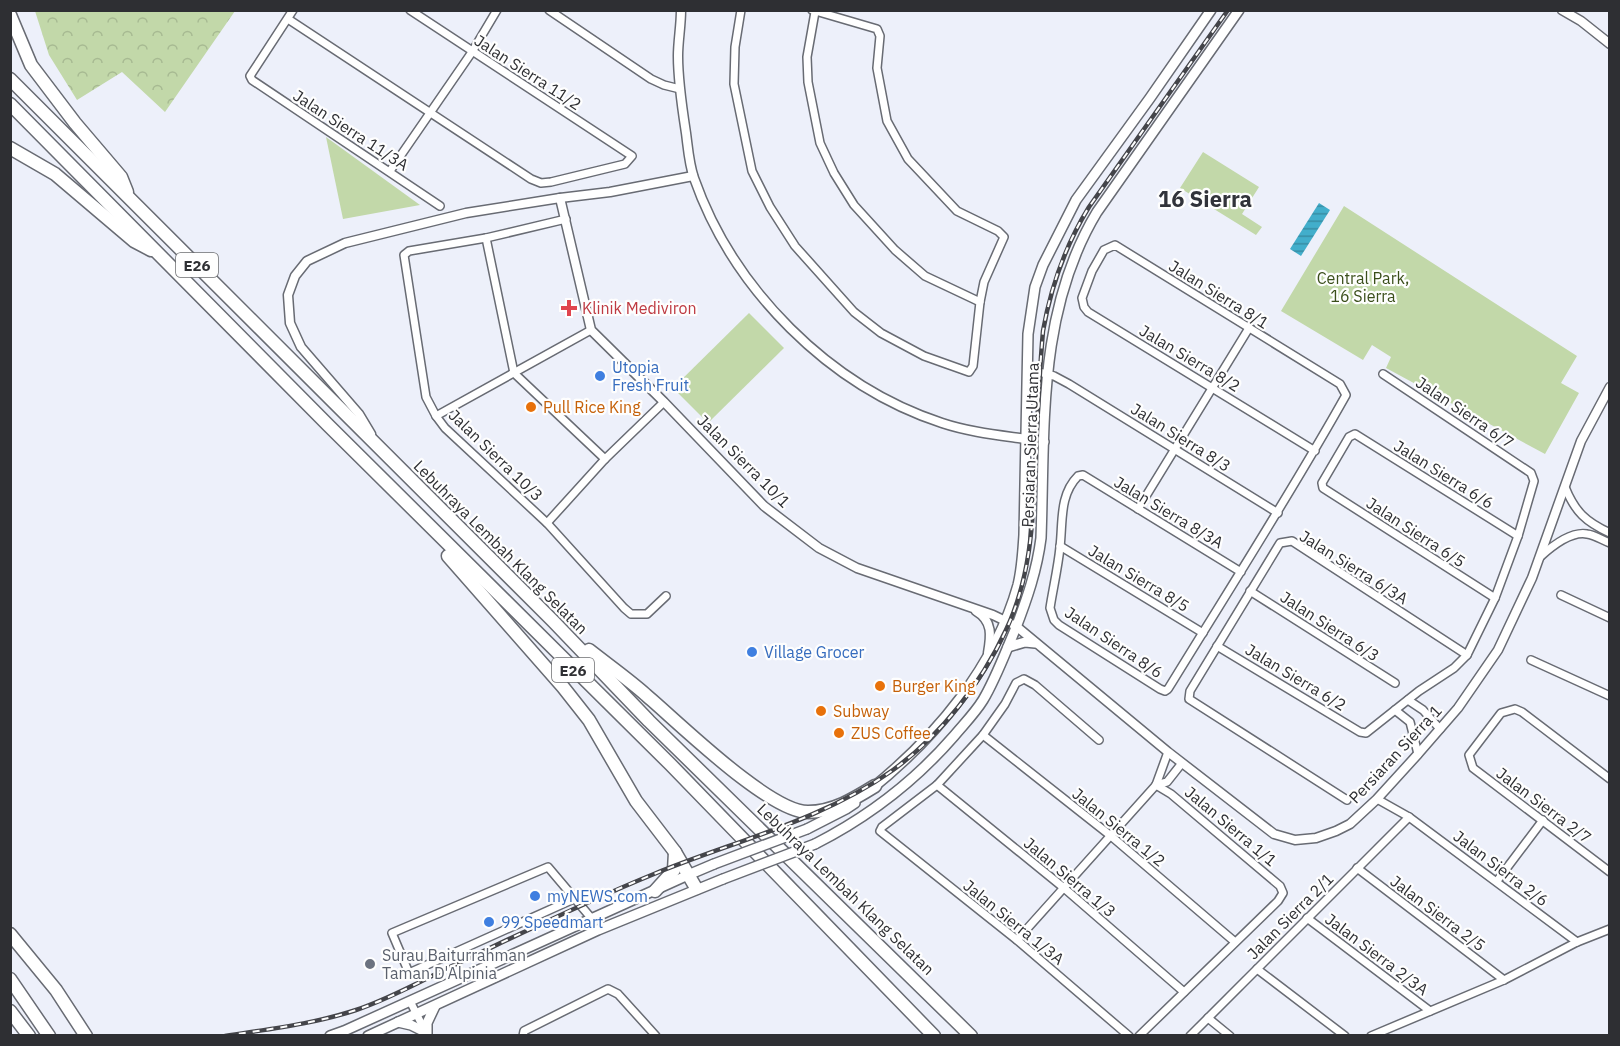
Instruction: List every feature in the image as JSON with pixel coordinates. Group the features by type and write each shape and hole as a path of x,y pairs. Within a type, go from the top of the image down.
{"highway":[{"path":"10,15 31,65 75,123 121,177 128,195"},
{"name":"Lebuhraya Lembah Klang Selatan","path":"10,79 553,621 649,721 971,1035"},
{"name":"E26","path":"10,104 328,425 670,764 934,1035"},
{"path":"10,148 55,174 134,241 163,256"},
{"path":"328,425 458,566 563,687 589,720 636,801 675,852 696,888"},
{"path":"553,621 636,687 756,789 786,806 806,812 825,810 844,804 875,786"},
{"path":"655,891 674,870 675,852"},
{"path":"10,934 56,990 86,1035"},
{"path":"10,979 49,1035"},
{"path":"10,1011 29,1035"}],"main road":[{"name":"Persiaran Sierra Utama","path":"330,1035 344,1031 688,875 807,829 846,809 875,786 953,708 986,659 1005,621 1018,583 1024,535 1028,334 1035,287 1043,265 1076,200 1211,10"},
{"name":"Persiaran Sierra Utama","path":"368,1035 696,888 815,844 872,812 944,748 982,702 1008,647 1038,563 1041,538 1047,374 1058,306 1071,266 1086,230 1239,10"},
{"path":"1008,647 1025,642 1035,643"},
{"path":"398,1022 411,1025 426,1034 427,1023 435,1006"}],"street":[{"path":"293,10 288,19 430,113"},
{"name":"Jalan Sierra 11/2","path":"410,10 632,156 625,165 541,183 531,179 430,113"},
{"path":"390,171 472,52 497,10"},
{"path":"549,10 651,79 680,89"},
{"path":"681,10 678,55 680,89 693,176 730,254 768,303 818,354 888,400 940,422 971,431 1045,442"},
{"path":"741,10 735,47 734,84 744,138 752,171 770,207 795,246 854,312 881,333 924,356 964,371 969,372 974,366 984,282 1003,241 1002,234 957,211 908,159 886,121 877,68 880,36 877,28 814,11 807,57 808,82 820,143 834,173 854,205 895,250 925,276 980,302"},
{"path":"1562,10 1581,21 1610,44"},
{"name":"Jalan Sierra 11/3A","path":"288,19 250,76 257,84 440,206"},
{"path":"383,452 359,414 301,346 290,323 288,295 296,276 307,261 345,243 466,213 610,192 693,176"},
{"path":"436,416 591,330 560,198"},
{"path":"566,219 486,238 514,373 605,459"},
{"name":"Jalan Sierra 10/3","path":"486,238 409,251 404,255 426,397 444,428 547,523 631,614 647,614 666,596"},
{"name":"Jalan Sierra 8/1","path":"1092,271 1104,250 1114,245 1340,384 1346,395 1315,451"},
{"name":"Jalan Sierra 8/2","path":"1092,271 1082,298 1084,308 1088,312 1315,451"},
{"path":"1138,509 1249,328"},
{"name":"Jalan Sierra 10/1","path":"591,330 764,506 819,548 857,568 1005,621"},
{"name":"Jalan Sierra 8/3","path":"1028,369 1047,374 1069,384 1278,513"},
{"name":"Jalan Sierra 6/7","path":"1383,374 1531,473 1534,481 1518,536"},
{"name":"Persiaran Sierra 1","path":"1005,621 1016,626 1168,752 1274,834 1295,840 1316,838 1343,828 1377,799 1440,729 1458,708 1498,650 1515,618 1581,441 1610,387"},
{"path":"547,523 605,459 664,402"},
{"name":"Jalan Sierra 6/6","path":"1323,488 1322,483 1349,437 1355,434 1518,536"},
{"path":"1203,633 1315,451"},
{"name":"Jalan Sierra 8/3A","path":"1060,546 1062,509 1067,491 1078,476 1083,476 1241,572"},
{"path":"1565,487 1576,510"},
{"name":"Jalan Sierra 6/5","path":"1323,488 1495,598"},
{"path":"1560,502 1610,533"},
{"path":"1590,534 1594,525"},
{"path":"1548,533 1565,540"},
{"path":"1539,557 1557,543 1582,533 1610,543"},
{"path":"1418,754 1410,722 1395,710 1454,668 1467,655 1495,598 1518,536"},
{"name":"Jalan Sierra 6/3A","path":"1347,801 1189,699 1190,691 1280,543 1292,541 1467,655"},
{"name":"Jalan Sierra 8/6","path":"1060,546 1050,608 1053,620 1160,690 1168,689 1203,633"},
{"name":"Jalan Sierra 8/5","path":"1060,546 1203,633"},
{"name":"Jalan Sierra 6/3","path":"1250,591 1395,683"},
{"path":"1561,595 1610,618"},
{"path":"971,608 986,620 991,630 986,659"},
{"name":"Jalan Sierra 6/2","path":"1217,646 1360,732 1370,731 1395,710"},
{"path":"1531,660 1610,696"},
{"path":"937,785 983,735 1005,704 1016,683 1024,679 1099,740"},
{"path":"1408,700 1423,710 1440,729"},
{"name":"Jalan Sierra 2/7","path":"1610,779 1515,709 1501,713 1469,755 1473,768 1610,872"},
{"name":"Jalan Sierra 1/2","path":"983,735 1111,836 1235,942"},
{"path":"1017,940 1156,785 1168,752"},
{"path":"1156,785 1167,782 1182,763"},
{"name":"Jalan Sierra 1/3A","path":"937,785 882,827 880,831 1017,940 1129,1035"},
{"name":"Jalan Sierra 1/3","path":"937,785 1064,888 1184,992"},
{"name":"Jalan Sierra 1/1","path":"1156,785 1171,794 1280,886 1282,893 1278,901 1235,942"},
{"name":"Jalan Sierra 2/6","path":"1377,799 1409,817 1577,942"},
{"name":"Jalan Sierra 2/1","path":"1190,1035 1409,817"},
{"path":"1497,881 1543,820"},
{"path":"576,898 409,973 392,933 548,867 576,898 592,919"},
{"name":"Jalan Sierra 2/5","path":"1357,868 1504,980"},
{"name":"Jalan Sierra 2/3A","path":"1307,918 1430,1011"},
{"path":"1371,1035 1504,980 1577,942 1610,929"},
{"path":"1139,1035 1235,942"},
{"path":"1257,969 1345,1035"},
{"path":"523,1035 524,1031 608,989 618,994 656,1035"},
{"path":"410,1001 426,1034"},
{"path":"1208,1018 1230,1035"}],"green space":[{"path":"35,10 235,11 165,112 122,72 77,100 49,55"},
{"path":"326,137 420,205 343,219"},
{"path":"1203,152 1259,187 1242,214 1262,227 1256,235 1180,188"},
{"name":"Central Park, 16 Sierra","path":"1344,206 1577,356 1561,383 1579,393 1545,454 1386,368 1391,357 1372,345 1363,360 1281,311"},
{"path":"749,313 784,348 708,423 673,388"}],"water":[{"path":"1319,203 1330,210 1301,256 1290,249"}],"railway":[{"path":"225,1036 324,1019 380,1001 628,885 807,817 865,788 893,770 943,725 985,670 1006,630 1020,591 1029,552 1031,531 1043,331 1050,298 1066,252 1089,207 1228,10"}],"place":[{"name":"Klinik Mediviron","path":"569,308"},
{"name":"Utopia Fresh Fruit","path":"600,376"},
{"name":"Pull Rice King","path":"531,407"},
{"name":"Village Grocer","path":"752,652"},
{"name":"Burger King","path":"880,686"},
{"name":"Subway","path":"821,711"},
{"name":"ZUS Coffee","path":"839,733"},
{"name":"myNEWS.com","path":"535,896"},
{"name":"99 Speedmart","path":"489,922"},
{"name":"Surau Baiturrahman Taman D'Alpinia","path":"370,964"}],"district":[{"name":"16 Sierra","path":"1205,198"}]}
